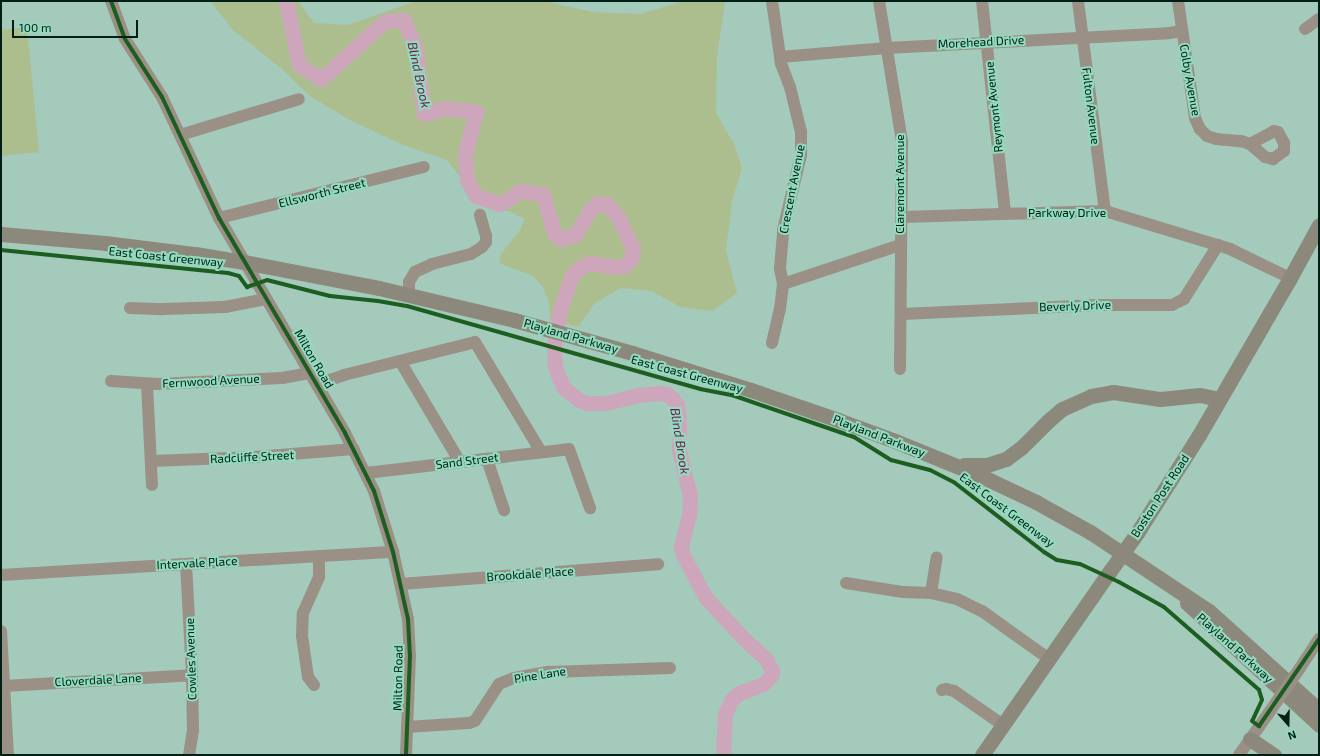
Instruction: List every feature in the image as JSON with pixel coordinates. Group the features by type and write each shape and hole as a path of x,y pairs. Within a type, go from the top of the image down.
{"main road":[{"name":"Boston Post Road","path":"982,755 1137,533 1219,399 1290,278 1319,225"},
{"name":"Playland Parkway","path":"1,234 105,243 244,262 409,295 579,338 751,390 888,438 949,462 1009,489 1064,517 1112,546 1209,611 1319,710"},
{"path":"949,462 976,466 997,463 1006,459 1022,447 1062,409 1091,396 1113,392 1160,399 1200,395 1219,399"},
{"name":"Playland Parkway","path":"1170,585 1201,618 1319,725"},
{"path":"1250,739 1274,755"}],"street":[{"name":"Milton Road","path":"111,1 125,39 162,97 219,218 354,449 366,473 380,508 393,552 408,618 410,655 406,755"},
{"name":"Crescent Avenue","path":"772,1 780,57 801,132 800,155 783,230 780,268 783,284 780,309 772,343"},
{"name":"Claremont Avenue","path":"879,1 902,142 903,217 900,245 902,314 900,369"},
{"name":"Reymont Avenue","path":"982,1 1005,213"},
{"name":"Fulton Avenue","path":"1078,1 1105,211"},
{"name":"Colby Avenue","path":"1178,1 1195,118 1200,129 1207,136 1216,139 1241,141 1250,144"},
{"path":"1305,28 1319,19"},
{"name":"Morehead Drive","path":"780,57 887,48 987,42 1169,34 1182,31"},
{"path":"180,135 299,100"},
{"name":"Ellsworth Street","path":"219,218 424,167"},
{"name":"Parkway Drive","path":"903,217 1105,211 1218,244 1290,278"},
{"path":"409,295 409,282 415,272 432,264 471,254 482,248 486,236 480,215"},
{"name":"Beverly Drive","path":"902,314 1098,305 1172,305 1184,298 1218,244"},
{"path":"783,284 900,245"},
{"path":"130,308 163,310 225,307 266,299"},
{"path":"317,384 344,375 475,342 541,452"},
{"path":"400,361 460,462"},
{"name":"Fernwood Avenue","path":"111,381 147,384 282,378 310,373"},
{"path":"147,384 152,485"},
{"name":"Radcliffe Street","path":"151,461 256,458 354,449"},
{"name":"Sand Street","path":"366,473 569,449 590,508"},
{"path":"487,459 504,510"},
{"name":"Intervale Place","path":"1,575 393,552"},
{"path":"314,686 308,677 302,636 303,613 319,577 319,556"},
{"path":"931,593 937,557"},
{"name":"Cowles Avenue","path":"186,564 192,675 193,730 190,755"},
{"name":"Brookdale Place","path":"401,584 658,564"},
{"path":"846,583 903,592 931,593 957,599 982,611 1049,659"},
{"path":"1,631 8,755"},
{"path":"1239,755 1319,639"},
{"name":"Pine Lane","path":"407,727 469,723 474,721 499,684 514,678 557,671 670,668"},
{"name":"Cloverdale Lane","path":"4,686 192,675"},
{"path":"942,690 954,691 1003,725"}],"green space":[{"path":"210,1 298,1 314,23 348,25 416,1 549,1 556,4 593,12 641,14 683,1 725,1 717,57 716,113 734,144 742,168 732,201 726,250 737,293 713,311 680,307 652,291 621,288 596,302 578,327 550,319 549,302 542,286 533,276 499,263 501,254 520,230 525,219 509,211 495,211 482,205 447,160 403,145 346,118 310,96 281,68 233,30"},
{"path":"27,27 39,152 1,156 1,30"}],"waterway":[{"name":"Blind Brook","path":"286,1 299,65 321,79 385,21 404,20 416,50 424,114 445,108 476,112 465,153 467,180 476,196 500,204 521,191 543,194 554,233 560,239 575,235 590,210 598,203 607,204 619,218 633,250 631,259 624,266 617,267 590,263 579,268 574,273 570,280 559,313 554,343 555,366 564,388 579,400 587,403 606,403 637,395 658,393 667,394 677,405 679,420 679,450 690,495 689,514 681,546 683,555 706,598 745,640 766,659 772,671 771,676 763,684 739,693 732,699 725,714 723,755"}],"cycle path":[{"path":"111,1 125,39 162,97 219,218 345,433 374,491 393,552 408,619 410,655 406,755"},
{"name":"East Coast Greenway","path":"1,250 228,273 239,276 247,287 267,280 330,296 378,301 407,306 700,389 732,395 854,437 891,460 930,470 955,483 1044,552 1057,560 1080,564 1119,582 1164,607 1259,690 1262,700 1252,721 1259,726 1319,639"}]}
